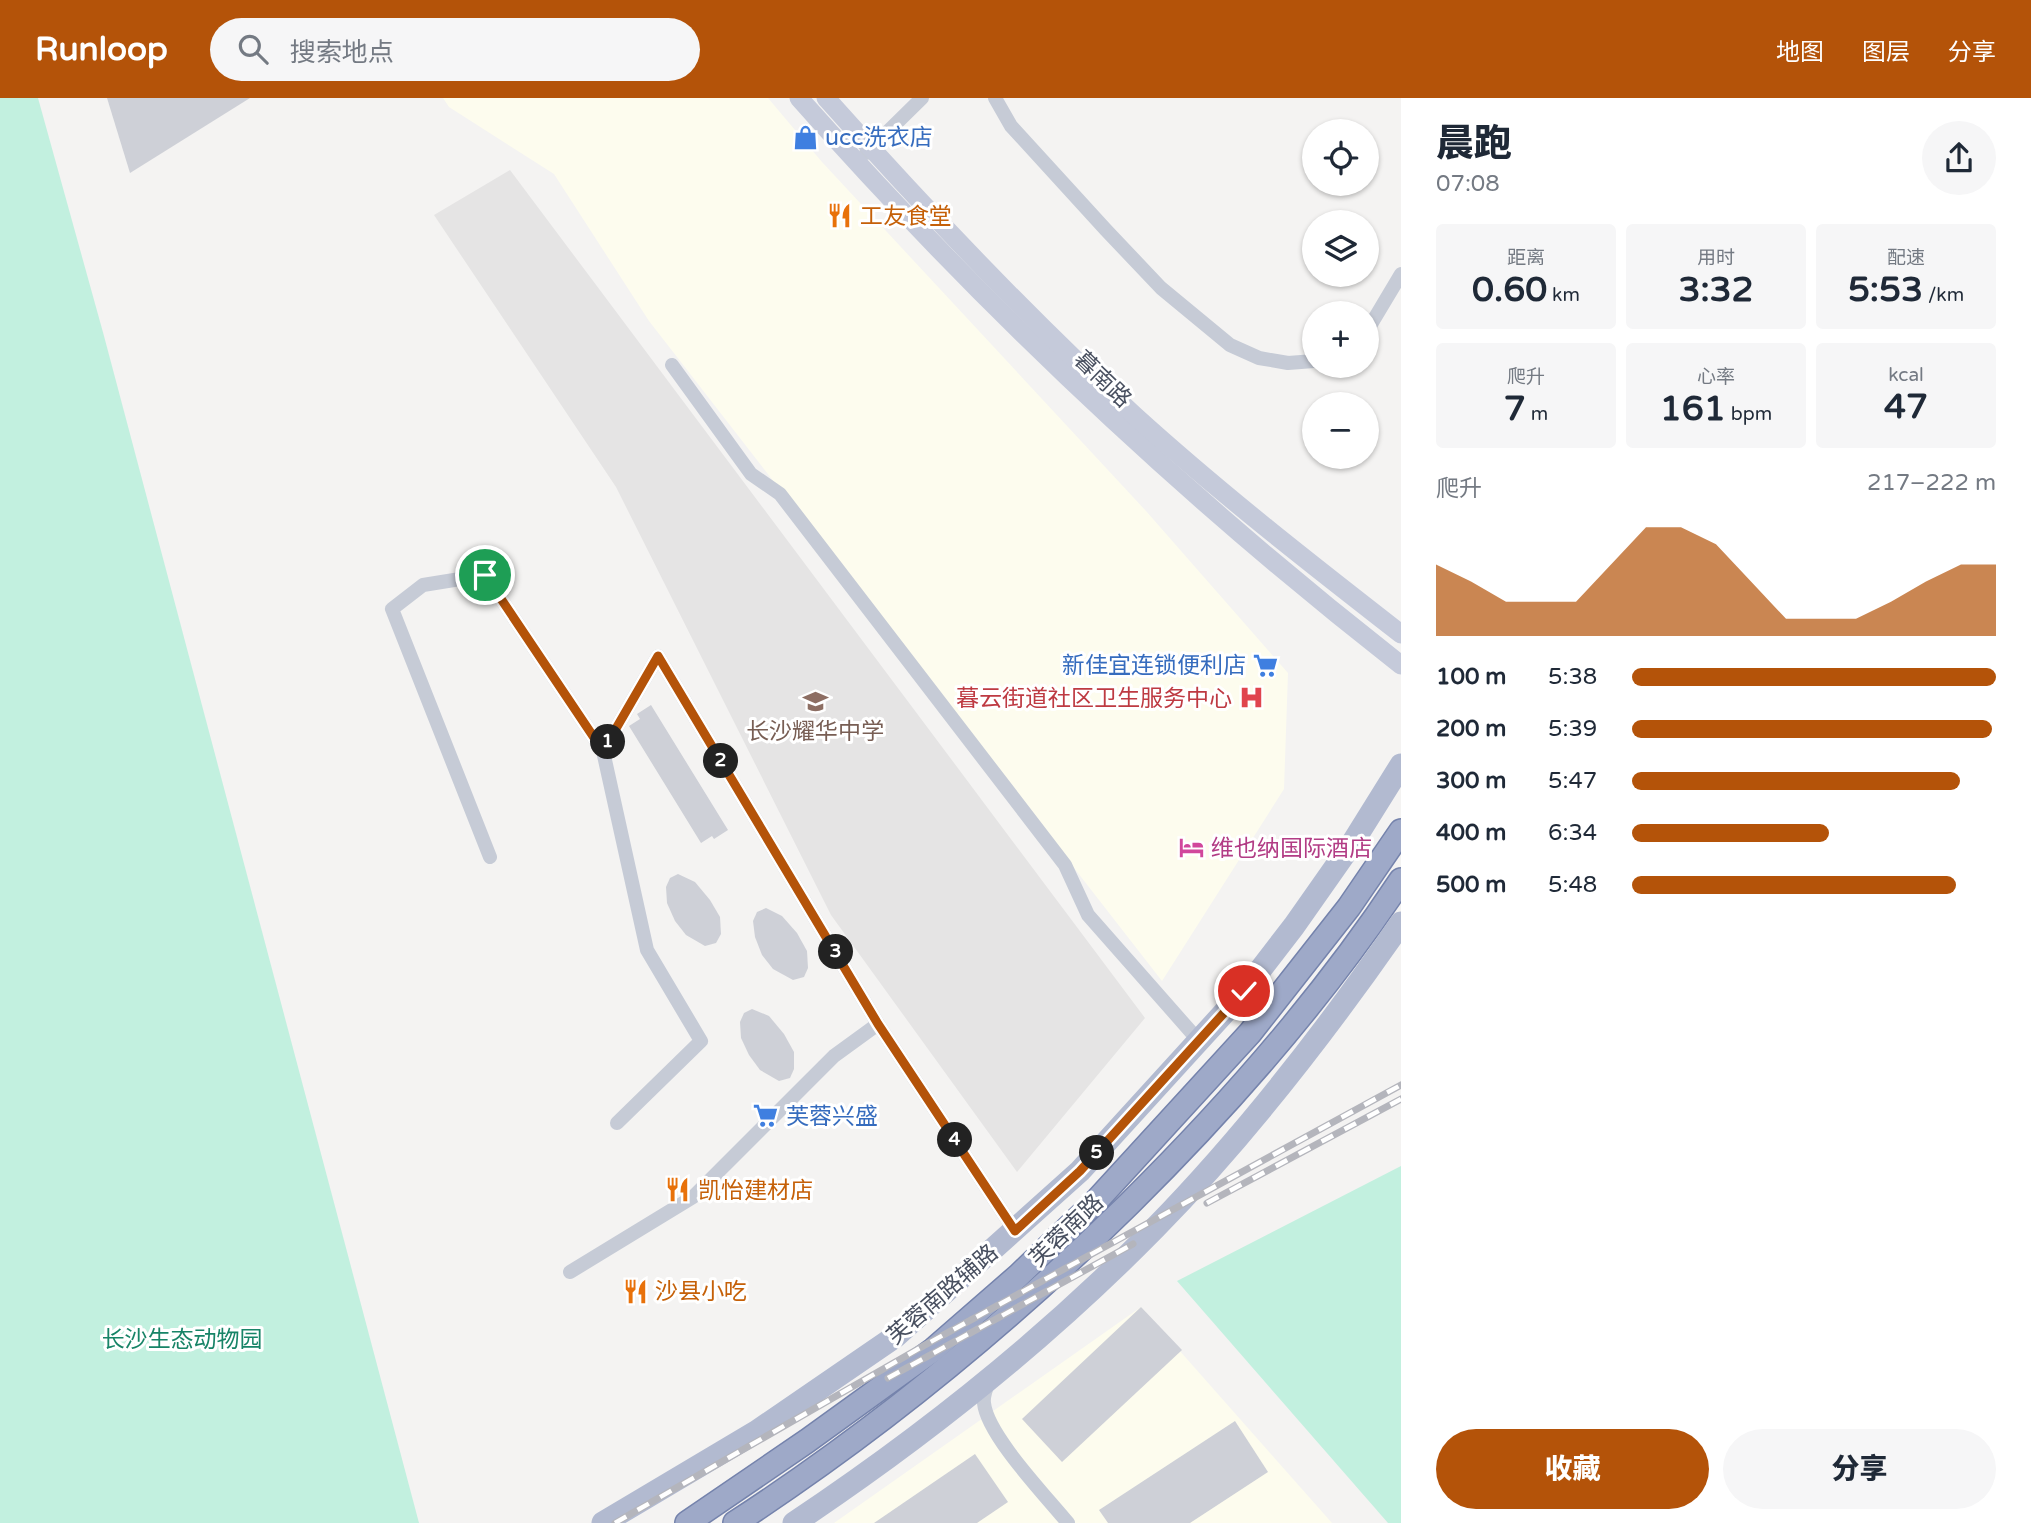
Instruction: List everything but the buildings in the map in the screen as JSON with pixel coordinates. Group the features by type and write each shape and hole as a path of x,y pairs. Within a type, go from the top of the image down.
{"highway":[{"name":"芙蓉南路","path":"687,1523 933,1350 1018,1276 1098,1199 1250,1033 1349,907 1401,831"},
{"name":"芙蓉南路","path":"735,1523 858,1438 925,1387 1001,1325 1091,1241 1175,1157 1282,1038 1358,942 1401,880"},
{"path":"668,1523 807,1441"}],"main road":[{"name":"暮南路","path":"799,98 864,155 1136,417 1194,468 1401,634"},
{"name":"暮南路","path":"826,98 864,155 989,302 1124,433 1307,591 1401,665"},
{"path":"1374,613 1401,627"},
{"path":"1373,643 1401,673"},
{"name":"芙蓉南路辅路","path":"603,1523 756,1432 896,1336 1080,1171 1244,991 1353,842 1400,768"},
{"path":"794,1523 902,1448 995,1374 1155,1228 1275,1090 1348,997 1401,923"}],"street":[{"path":"864,155 922,98"},
{"path":"995,98 1011,126 1161,288 1230,345 1259,358 1288,363 1302,362"},
{"path":"1379,311 1401,274"},
{"path":"672,365 751,474 780,494 1065,865 1088,915 1199,1041"},
{"path":"490,857 392,610 423,586 485,575 603,751 647,950 701,1041 617,1123"},
{"path":"603,751 658,656 878,1024 1015,1231"},
{"path":"570,1272 693,1197 834,1056 878,1024"},
{"path":"995,1374 984,1393 989,1420 996,1433 1068,1523"}],"shaded area":[{"path":"443,98 768,98 822,162 1146,511 1288,673 1284,789 1162,981 649,321 554,174 449,107"},
{"name":"长沙耀华中学","path":"510,170 1145,1018 1017,1172 831,915 616,487 434,215"},
{"path":"1141,1307 1332,1523 834,1523"}],"green space":[{"name":"长沙生态动物园","path":"0,98 38,98 104,336 419,1523 0,1523"},
{"path":"1401,1166 1401,1523 1388,1523 1177,1281"}],"railway":[{"path":"615,1523 925,1345 1401,1085"},
{"path":"1207,1203 1401,1099"},
{"path":"888,1378 1133,1244"}],"place":[{"name":"ucc洗衣店","path":"805,137"},
{"name":"工友食堂","path":"840,216"},
{"name":"新佳宜连锁便利店","path":"1266,665"},
{"name":"暮云街道社区卫生服务中心","path":"1252,698"},
{"name":"长沙耀华中学","path":"815,701"},
{"name":"维也纳国际酒店","path":"1191,848"},
{"name":"芙蓉兴盛","path":"766,1116"},
{"name":"凯怡建材店","path":"678,1190"},
{"name":"沙县小吃","path":"635,1291"}],"route":[{"path":"485,575 603,751 658,656 878,1024 1015,1231 1080,1171 1244,991"}]}
